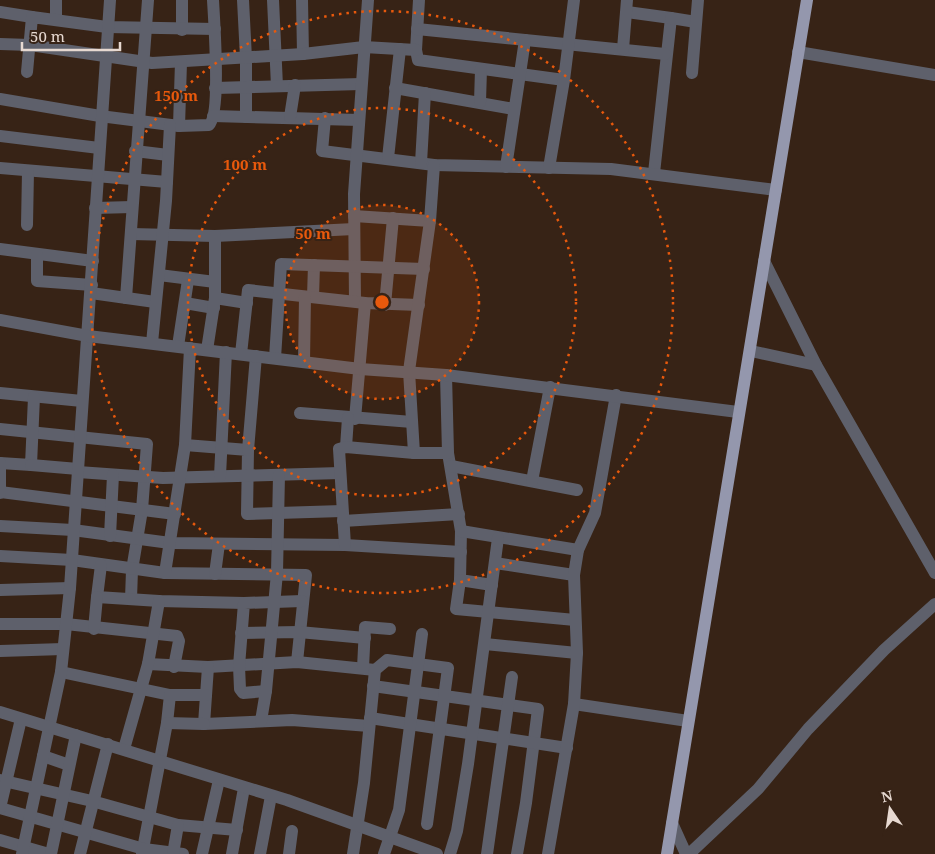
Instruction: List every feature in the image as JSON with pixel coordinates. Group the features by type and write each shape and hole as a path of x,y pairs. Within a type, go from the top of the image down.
{"main road":[{"path":"667,854 807,0"}],"street":[{"path":"56,0 56,19"},
{"path":"23,850 32,817 61,672 70,588 74,500 78,470 93,260 100,116 110,0"},
{"path":"126,298 135,151 148,0"},
{"path":"182,0 182,30"},
{"path":"0,99 174,126 209,125 212,122 213,116 216,59 213,0"},
{"path":"243,0 246,58 246,117"},
{"path":"273,0 274,56 277,86"},
{"path":"302,0 303,54"},
{"path":"346,447 360,368 360,302 355,265 354,216 361,84 368,0"},
{"path":"419,0 416,50 418,60 564,80"},
{"path":"549,168 564,80 574,0"},
{"path":"692,73 698,0"},
{"path":"622,49 627,6 671,18 696,22"},
{"path":"0,12 107,27 182,30 215,29"},
{"path":"27,72 32,17"},
{"path":"654,174 665,54 671,18"},
{"path":"417,30 665,54"},
{"path":"506,166 525,40"},
{"path":"0,44 30,45 143,62 246,58 364,47 416,50"},
{"path":"388,158 400,48"},
{"path":"798,52 935,75"},
{"path":"152,343 168,155 174,126 181,62"},
{"path":"480,102 481,69"},
{"path":"215,88 361,84"},
{"path":"290,117 295,85"},
{"path":"395,88 514,109"},
{"path":"414,453 409,371 430,221 425,93"},
{"path":"213,116 359,120"},
{"path":"325,118 322,150 428,164 610,169 776,190"},
{"path":"0,136 99,148"},
{"path":"135,151 168,155"},
{"path":"0,168 167,182"},
{"path":"27,225 28,171"},
{"path":"95,208 132,207"},
{"path":"354,216 430,221"},
{"path":"385,304 390,267 393,218"},
{"path":"131,234 162,237 215,236 354,229"},
{"path":"207,350 215,303 215,236"},
{"path":"0,249 93,260"},
{"path":"38,255 37,281 91,289 126,298 155,302"},
{"path":"764,261 816,365 935,572"},
{"path":"275,358 281,264 355,265 424,269"},
{"path":"304,362 309,297 314,265"},
{"path":"159,275 215,282"},
{"path":"165,573 186,444 184,347 185,303 188,280"},
{"path":"241,354 248,290 360,302 418,305"},
{"path":"185,303 247,303"},
{"path":"0,320 88,336 304,362 409,371 550,387 738,412"},
{"path":"751,350 816,365"},
{"path":"220,476 226,352"},
{"path":"256,356 248,450 247,514 343,516 459,514"},
{"path":"446,375 449,460 461,531 460,580 456,609 575,620"},
{"path":"532,481 550,387"},
{"path":"0,393 82,401"},
{"path":"548,854 574,704 577,653 574,575 578,550 595,513 616,395"},
{"path":"31,465 34,397"},
{"path":"300,413 412,422"},
{"path":"0,429 148,444 142,510 132,570 131,599"},
{"path":"186,444 248,450"},
{"path":"344,546 340,450 346,447 414,453 577,490"},
{"path":"175,514 0,492 0,463 145,478 340,473"},
{"path":"110,536 113,475"},
{"path":"261,721 266,691 277,573 279,475"},
{"path":"0,526 73,530 170,543 344,546 461,552"},
{"path":"461,531 578,550"},
{"path":"450,854 456,831 486,644 498,538"},
{"path":"215,574 219,544"},
{"path":"0,556 72,560 132,570 165,573 277,573 306,575 297,662"},
{"path":"495,562 574,575"},
{"path":"94,629 101,565"},
{"path":"460,580 492,585"},
{"path":"0,590 70,588"},
{"path":"97,597 159,601 302,601"},
{"path":"124,749 148,664 155,634 159,601"},
{"path":"244,602 239,666 240,692 266,691"},
{"path":"672,823 687,854 758,789 808,729 884,650 935,604"},
{"path":"0,624 66,624 94,629 179,638 174,667"},
{"path":"353,854 373,686 369,669 365,627 390,629"},
{"path":"241,633 299,632 365,638"},
{"path":"384,854 399,810 422,634"},
{"path":"486,644 577,653"},
{"path":"0,651 63,649"},
{"path":"148,664 174,667 208,667 297,662 369,669 387,660 448,668 427,824"},
{"path":"204,724 208,667"},
{"path":"61,672 170,695 206,695"},
{"path":"486,854 512,677"},
{"path":"373,686 538,709 517,854"},
{"path":"143,851 167,723 170,695"},
{"path":"574,704 688,721"},
{"path":"0,712 272,796 389,836 416,851 437,854"},
{"path":"21,719 3,780 0,808 143,851 176,854 178,825"},
{"path":"167,723 204,724 292,720 370,722 441,729 567,748"},
{"path":"0,840 23,850 50,854 58,825 76,735"},
{"path":"80,854 108,744"},
{"path":"44,756 69,765"},
{"path":"3,780 92,801 150,819 178,825 237,830"},
{"path":"202,854 219,780"},
{"path":"232,854 244,788"},
{"path":"260,854 272,796"},
{"path":"289,854 292,831"}]}
